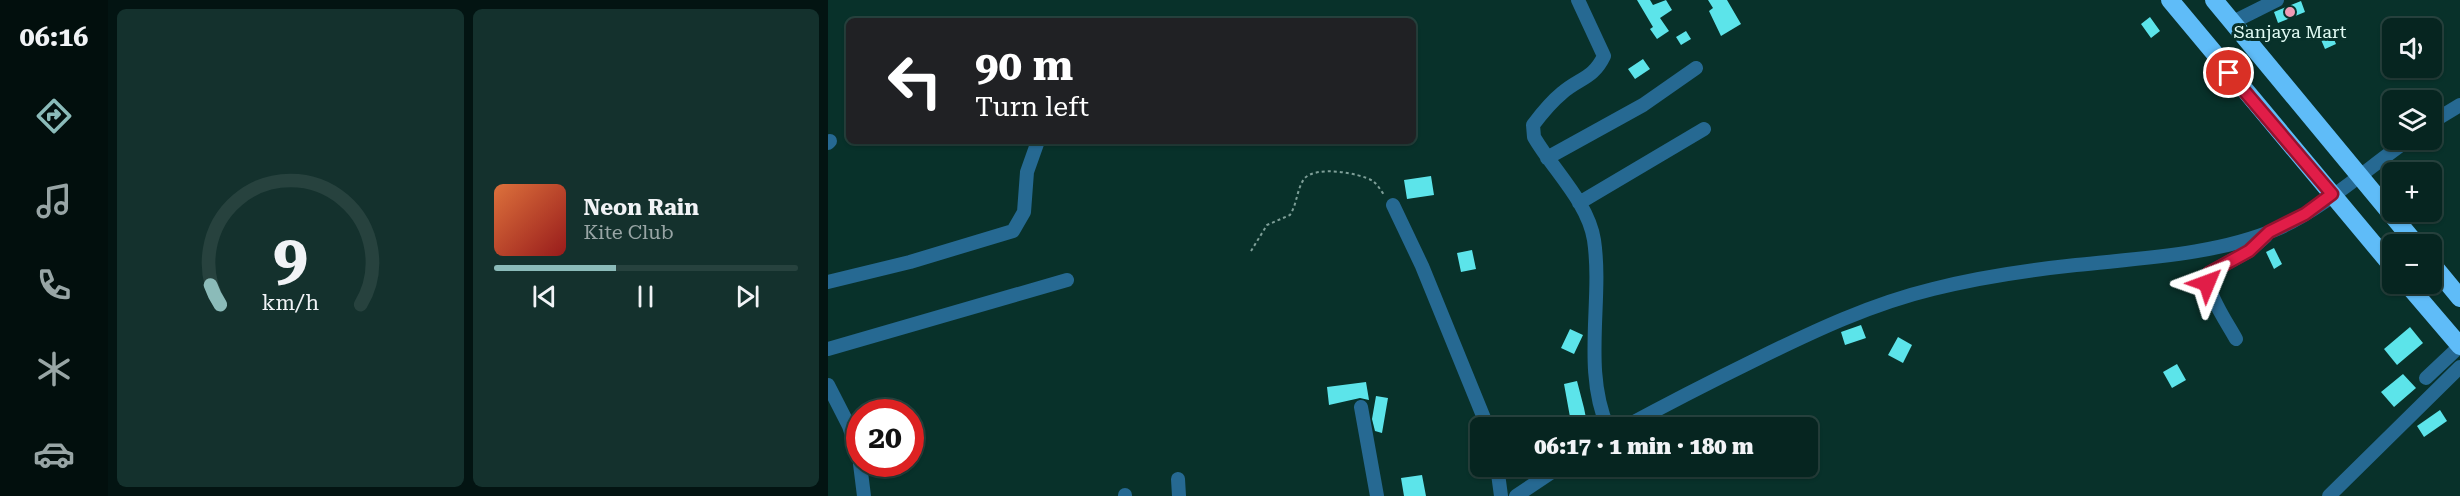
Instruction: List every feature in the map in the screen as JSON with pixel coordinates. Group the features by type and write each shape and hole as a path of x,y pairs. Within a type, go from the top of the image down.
{"highway":[{"path":"2170,0 2382,254"},
{"path":"2214,0 2408,234"},
{"path":"2442,276 2460,298"},
{"path":"2416,294 2460,346"}],"street":[{"path":"1578,0 1604,56 1597,70 1563,92 1533,125 1534,137 1546,158 1579,203 1594,239 1597,381 1604,417"},
{"path":"2233,22 2277,0"},
{"path":"1546,158 1660,95 1696,68"},
{"path":"2442,116 2460,105"},
{"path":"1579,203 1704,129"},
{"path":"828,282 910,262 1013,231 1024,212 1027,172 1037,144"},
{"path":"1643,417 1694,389 1798,339 1890,301 1948,285 2075,265 2166,255 2253,238 2305,214 2394,150"},
{"path":"1393,205 1422,266 1484,417"},
{"path":"2236,339 2209,288 2207,278 2209,273 2258,244 2269,232"},
{"path":"828,350 1066,280"},
{"path":"2426,378 2460,346"},
{"path":"2330,496 2460,367"},
{"path":"828,385 846,420"},
{"path":"1360,408 1377,496"},
{"path":"862,477 864,496"},
{"path":"1498,477 1501,496"},
{"path":"1516,496 1544,477"},
{"path":"1178,480 1179,496"}],"path":[{"path":"1251,251 1267,225 1290,215 1302,182 1312,173 1329,170 1372,180 1393,205"}],"building":[{"path":"1637,0 1650,0 1653,5 1666,0 1672,10 1660,18 1669,31 1657,39 1650,29 1653,27"},
{"path":"1708,0 1727,0 1741,24 1721,36 1709,11 1713,8"},
{"name":"Sanjaya Mart","path":"2301,1 2305,12 2278,23 2274,12"},
{"path":"2150,17 2160,31 2151,38 2141,24"},
{"path":"2330,30 2336,44 2325,49 2319,35"},
{"path":"1686,31 1691,39 1681,45 1676,37"},
{"path":"1643,59 1650,69 1635,79 1628,69"},
{"path":"1431,176 1434,195 1407,199 1404,180"},
{"path":"2274,248 2282,264 2274,269 2266,252"},
{"path":"1472,250 1476,269 1461,272 1457,253"},
{"path":"1861,325 1866,338 1845,345 1841,332"},
{"path":"2410,327 2423,343 2397,365 2384,349"},
{"path":"1570,329 1583,335 1574,354 1561,348"},
{"path":"1898,337 1912,345 1903,363 1888,355"},
{"path":"2177,364 2186,380 2172,388 2163,372"},
{"path":"2403,374 2416,388 2394,407 2381,392"},
{"path":"1577,381 1586,417 1570,417 1564,384"},
{"path":"1366,382 1369,400 1360,398 1329,405 1327,387"},
{"path":"1376,396 1388,398 1382,433 1375,431 1372,419"},
{"path":"2440,410 2447,421 2424,437 2417,426"},
{"path":"1422,475 1426,496 1404,496 1401,478"}],"place":[{"name":"Sanjaya Mart","path":"2290,12"}],"route":[{"path":"2207,283 2209,273 2249,251 2269,232 2305,214 2332,194 2229,73"}]}
